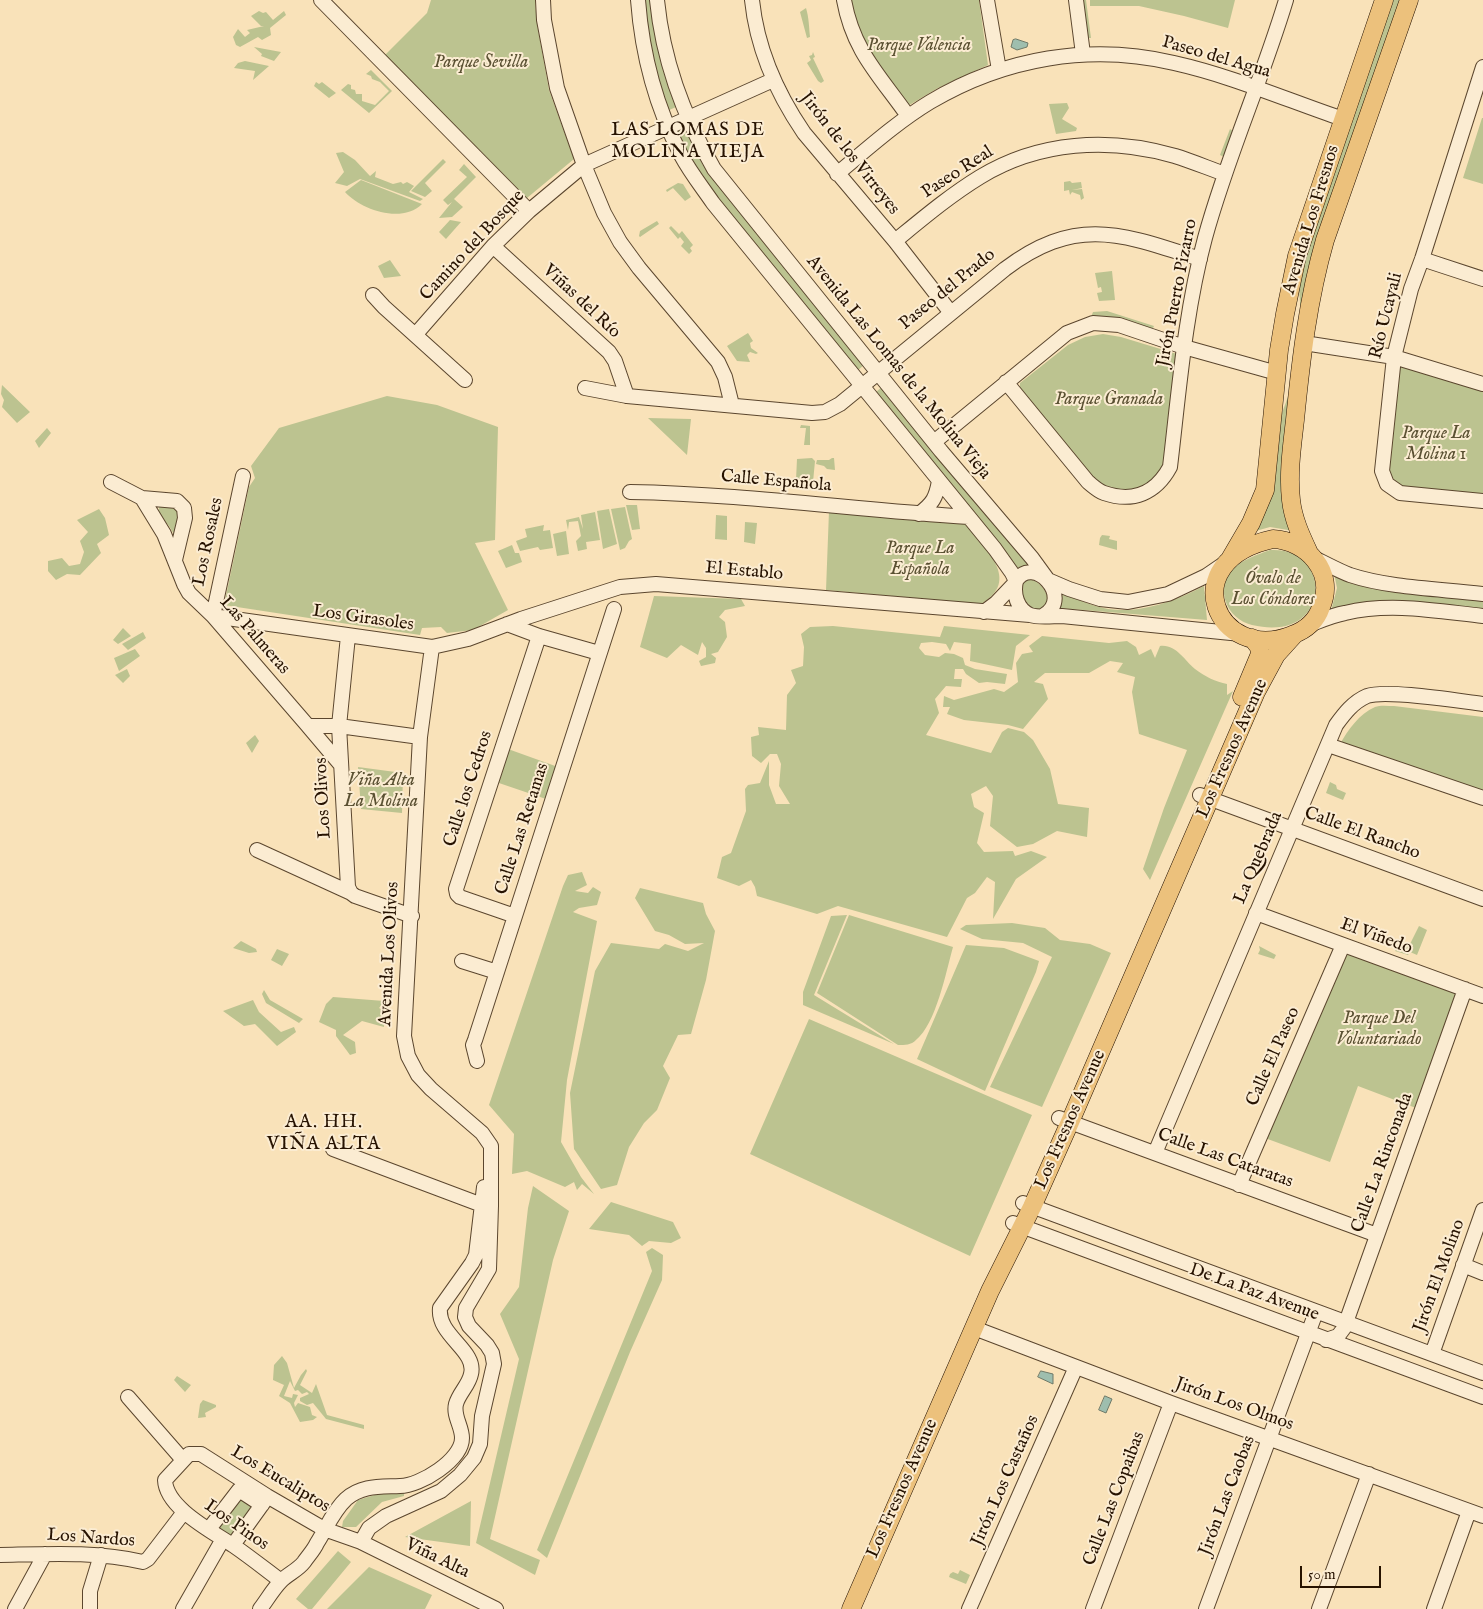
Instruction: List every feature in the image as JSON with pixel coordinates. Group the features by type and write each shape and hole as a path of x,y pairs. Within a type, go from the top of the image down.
{"main road":[{"name":"Avenida Los Fresnos","path":"1228,560 1252,523 1265,490 1277,373 1293,273 1304,233 1384,0"},
{"name":"Avenida Los Fresnos","path":"1311,555 1295,520 1290,487 1294,428 1304,343 1313,288 1325,240 1409,0"},
{"path":"1272,539 1291,542 1311,555 1322,570 1326,590 1320,610 1312,624 1295,634 1278,640 1246,636 1225,622 1219,613 1214,596 1216,579 1228,560 1247,547 1272,539"},
{"name":"Los Fresnos Avenue","path":"1205,797 1276,655 1295,634"},
{"name":"Los Fresnos Avenue","path":"851,1609 1205,797 1258,660 1260,647 1246,636"},
{"name":"Los Fresnos Avenue","path":"838,1609 981,1284 1018,1225"}],"street":[{"path":"321,0 529,211"},
{"path":"543,0 544,20 557,88 584,166 604,213 620,242 644,274 718,362 726,377 732,405"},
{"path":"638,0 642,40 652,79 668,126 681,154 713,203 1004,560 1015,577 1015,595 1020,606 1037,615 1208,629 1246,636"},
{"name":"Avenida Las Lomas de la Molina Vieja","path":"657,0 660,28 670,71 688,118 714,169 877,372 1032,558 1048,580"},
{"name":"Jirón de los Virreyes","path":"752,0 761,44 773,80 800,127 951,313"},
{"path":"844,0 853,33 864,57 908,116"},
{"path":"987,0 999,70"},
{"path":"1076,0 1082,54"},
{"name":"Jirón Puerto Pizarro","path":"1006,382 1088,482 1102,493 1123,497 1139,496 1155,488 1164,478 1170,467 1184,347 1200,259 1225,174 1286,0"},
{"name":"Paseo del Agua","path":"837,174 908,116 945,93 999,70 1052,57 1082,54 1127,55 1173,62 1343,119"},
{"name":"Río Ucayali","path":"1482,71 1411,289 1394,356 1382,462 1384,478 1387,484 1400,493 1483,501"},
{"name":"Camino del Bosque","path":"416,334 494,246 529,211 584,166 668,126 773,80"},
{"name":"Paseo Real","path":"894,242 981,176 1007,163 1052,149 1097,144 1136,147 1176,156 1225,174"},
{"name":"Paseo del Prado","path":"584,388 627,396 812,413 825,412 840,404 877,372 1020,258 1050,243 1092,233 1123,235 1200,259"},
{"name":"Viñas del Río","path":"494,246 609,352 627,396"},
{"path":"1422,259 1483,279"},
{"path":"373,295 465,380"},
{"path":"934,442 1067,332 1092,323 1119,325 1184,347 1277,373"},
{"path":"1304,343 1394,356 1483,384"},
{"name":"Los Rosales","path":"213,616 243,476"},
{"path":"919,514 930,506 937,494 938,481"},
{"path":"111,482 142,498 177,501 184,508 185,518 175,560"},
{"name":"Calle Española","path":"630,492 673,492 770,499 919,514 969,517"},
{"name":"Las Palmeras","path":"142,498 158,523 186,588 213,616 341,765"},
{"path":"1311,555 1344,572 1374,581 1483,594"},
{"path":"1032,558 1056,579 1082,594"},
{"path":"1004,560 1008,579 1004,596"},
{"path":"984,612 1004,596 1021,575 1029,572 1082,594 1116,602 1148,599 1168,594 1195,582 1228,560"},
{"path":"1037,615 1052,610 1055,600 1048,580"},
{"name":"El Establo","path":"507,624 620,587 656,584 1037,615"},
{"path":"1312,624 1344,613 1378,608 1418,609 1483,616"},
{"name":"Calle Las Retamas","path":"477,1061 474,1045 614,609"},
{"name":"Los Girasoles","path":"213,616 432,647 468,639 507,624"},
{"path":"507,624 539,636 599,653"},
{"name":"Los Olivos","path":"348,636 339,726 348,887 351,893"},
{"name":"Calle los Cedros","path":"515,916 460,897 456,889 539,636"},
{"name":"Avenida Los Olivos","path":"361,1542 369,1528 386,1516 441,1491 460,1475 474,1458 480,1444 482,1416 494,1364 492,1353 469,1326 465,1317 466,1308 489,1269 487,1206 492,1154 491,1146 482,1133 431,1089 418,1075 408,1056 404,1036 404,1009 412,916 420,737 432,647"},
{"name":"La Quebrada","path":"1155,1153 1336,725 1350,707 1367,696 1389,694 1483,704"},
{"path":"308,726 339,726 420,737"},
{"path":"1328,745 1483,798"},
{"name":"Calle El Rancho","path":"1205,797 1483,898"},
{"path":"257,850 355,896 412,916"},
{"name":"El Viñedo","path":"1256,913 1483,996"},
{"name":"Calle El Paseo","path":"1239,1185 1343,945"},
{"path":"462,961 497,972"},
{"name":"Calle La Rinconada","path":"1326,1340 1341,1334 1346,1323 1465,989"},
{"name":"Calle Las Cataratas","path":"1065,1120 1377,1236"},
{"path":"260,1609 280,1581 302,1565 318,1543 324,1529 345,1500 368,1487 408,1486 417,1483 439,1470 454,1455 460,1446 462,1437 455,1411 458,1399 471,1374 472,1365 469,1358 443,1326 439,1316 440,1308 476,1255 487,1206 333,1149"},
{"name":"De La Paz Avenue","path":"1028,1205 1483,1373"},
{"name":"Jirón El Molino","path":"1432,1354 1483,1210"},
{"name":"De La Paz Avenue","path":"1018,1225 1308,1334 1483,1397"},
{"path":"1462,1265 1483,1273"},
{"name":"Jirón Las Caobas","path":"1206,1609 1316,1312"},
{"name":"Jirón Los Olmos","path":"974,1328 1171,1403 1483,1516"},
{"name":"Jirón Los Castaños","path":"970,1609 1076,1367"},
{"path":"128,1397 183,1460"},
{"name":"Calle Las Copaibas","path":"1093,1609 1171,1403"},
{"name":"Los Eucaliptos","path":"183,1460 189,1454 201,1454 264,1500 324,1529 361,1542"},
{"name":"Los Pinos","path":"183,1460 165,1480 165,1489 172,1499 184,1512 280,1581"},
{"path":"1319,1609 1369,1474"},
{"path":"183,1609 228,1542 264,1500 239,1490 209,1529"},
{"path":"1434,1609 1469,1511"},
{"name":"Los Nardos","path":"0,1555 101,1555 118,1556 143,1562 146,1561 184,1512"},
{"name":"Viña Alta","path":"361,1542 496,1609"},
{"path":"15,1609 45,1554"},
{"path":"90,1609 90,1591 101,1555"}],"green space":[{"name":"Parque Sevilla","path":"431,0 535,0 537,24 549,90 574,159 527,198 385,55 427,13"},
{"path":"642,0 652,0 655,37 663,70 676,107 667,111 654,74"},
{"name":"Parque Valencia","path":"851,0 979,0 988,65 938,88 906,107 880,70 865,44 854,15"},
{"path":"1082,0 1086,0 1091,38 1088,38"},
{"path":"1090,0 1235,0 1228,28 1139,6 1090,6"},
{"path":"1390,0 1403,0 1301,316 1298,275"},
{"path":"806,8 810,37 807,38 800,12"},
{"path":"259,11 266,12 273,20 284,11 286,15 270,28 271,35 262,40 258,37 240,47 236,45 233,37 238,29 245,37 250,33 247,30 264,26 261,26 251,16"},
{"path":"254,47 281,52 274,61 261,56 262,54"},
{"path":"813,52 815,57 813,58 824,81 821,83 807,63 811,60 809,56"},
{"path":"245,61 269,66 253,80 255,71 234,68 238,63"},
{"path":"371,70 392,91 369,113 341,90 348,84 351,85 351,89 355,90 356,94 362,94 362,101 375,105 389,91 380,82 366,74"},
{"path":"316,82 319,84 322,82 336,93 329,98 314,86"},
{"path":"1067,103 1069,108 1062,119 1077,128 1076,131 1056,134 1049,104"},
{"path":"1483,118 1483,184 1463,178"},
{"path":"685,128 703,165 721,189 865,364 857,371 695,169 675,132"},
{"path":"1230,129 1233,131 1224,157 1220,155"},
{"path":"343,152 355,160 370,176 376,171 375,177 393,184 407,182 414,186 409,192 423,199 420,201 360,179 347,186 335,183 344,172 336,153"},
{"path":"443,159 446,162 425,183 432,191 425,197 411,191"},
{"path":"464,164 476,177 454,199 463,207 452,217 439,218 452,202 448,205 443,200 467,177 459,170"},
{"path":"361,180 422,204 414,210 404,213 393,214 371,209 352,199 345,192"},
{"path":"1070,181 1072,183 1081,182 1082,188 1072,190 1082,189 1084,198 1081,200 1080,195 1072,192 1070,195 1069,190 1064,191 1064,182"},
{"path":"678,183 683,184 691,197 685,201 673,188 667,192 666,190"},
{"path":"450,220 461,222 446,239 439,232"},
{"path":"657,221 659,224 639,236 640,231"},
{"path":"671,226 679,234 682,231 693,245 690,248 692,251 689,254 681,246 684,242 680,237 678,239 669,228"},
{"path":"390,260 401,276 384,278 378,266"},
{"path":"1112,271 1115,300 1099,301 1097,293 1102,292 1101,287 1098,288 1095,273"},
{"path":"1107,311 1154,326 1152,330 1118,318 1091,317 1093,312"},
{"path":"748,333 753,341 750,343 751,348 758,353 750,352 747,355 750,362 737,361 727,346"},
{"name":"Parque Granada","path":"1103,334 1121,337 1177,354 1166,461 1154,479 1141,487 1127,491 1109,490 1094,482 1020,389 1020,383 1068,345 1085,337"},
{"name":"Parque La Molina 1","path":"1401,365 1483,390 1483,497 1399,487 1387,475 1398,367"},
{"path":"1293,383 1294,531 1270,527 1252,532 1278,424"},
{"path":"2,385 30,412 17,423 2,407 4,400 1,394"},
{"path":"884,385 1037,570 1020,570 1007,556 875,393"},
{"path":"387,396 437,405 498,427 495,540 475,543 508,610 473,630 447,633 441,627 422,628 420,635 224,605 249,487 255,478 251,466 279,428"},
{"path":"648,418 691,419 687,455"},
{"path":"801,425 810,426 810,445 804,445 806,428 800,428"},
{"path":"47,428 51,433 39,448 35,441"},
{"path":"812,458 815,461 813,482 796,480 797,459"},
{"path":"834,458 835,470 816,464 817,460 829,460"},
{"path":"160,503 172,504 182,514 175,536 158,513"},
{"path":"626,505 637,505 640,529 632,530"},
{"path":"625,507 632,539 625,548 620,550 611,509"},
{"path":"99,509 105,518 109,535 97,544 101,553 80,575 67,574 56,580 48,571 48,561 62,558 69,566 80,564 84,552 80,541 88,532 77,520"},
{"path":"609,509 617,544 603,549 597,511"},
{"name":"Parque La Española","path":"829,511 966,524 996,564 999,585 993,595 981,604 826,590"},
{"path":"595,512 600,540 586,542 587,549 578,551 576,541 581,536 578,521 569,522 568,530 566,520 579,517 583,529 581,515"},
{"path":"716,515 727,516 727,540 715,539"},
{"path":"745,522 757,523 755,544 744,542"},
{"path":"544,525 543,531 550,530 553,548 540,550 538,547 520,551 516,541 527,537 525,529"},
{"path":"566,531 569,554 557,556 553,534"},
{"path":"1102,535 1110,536 1109,539 1117,541 1117,550 1099,545"},
{"path":"512,545 515,553 519,553 522,562 506,568 498,551"},
{"name":"Óvalo de Los Cóndores","path":"1270,550 1291,553 1306,563 1314,577 1315,593 1310,609 1298,621 1279,627 1252,625 1243,622 1230,610 1224,594 1224,585 1233,569 1246,560"},
{"path":"1334,573 1483,599 1483,610 1331,611 1337,588"},
{"path":"1028,578 1038,583 1045,591 1048,599 1044,611 1032,609 1022,596 1021,583"},
{"path":"1204,586 1207,620 1058,608 1057,590 1095,606 1108,609 1133,610 1170,601"},
{"path":"654,596 741,599 745,606 725,610 719,617 725,622 727,637 718,652 711,654 716,658 715,663 701,666 699,661 706,657 706,648 702,642 698,655 681,645 667,658 640,647"},
{"path":"833,626 940,637 944,626 1030,635 1016,646 1012,670 970,661 971,644 954,642 950,651 946,644 932,642 921,643 919,648 925,655 939,657 945,653 954,654 963,658 965,665 975,669 1007,674 1005,684 979,683 966,674 963,669 955,669 954,679 962,679 961,687 946,686 935,699 939,713 926,735 991,753 1002,732 1008,728 1024,732 1033,740 1050,769 1058,804 1089,808 1087,837 1057,831 1033,844 1017,847 990,826 993,796 986,786 971,794 974,807 984,813 977,843 984,852 1013,851 1015,856 1031,851 1047,857 1016,879 993,919 995,882 987,877 975,893 967,898 947,937 838,906 817,914 757,896 751,880 739,886 717,878 722,857 731,853 746,811 745,789 748,785 760,783 769,761 769,785 776,804 790,804 779,786 781,764 777,754 770,754 761,763 752,756 751,737 759,735 758,727 786,730 787,695 796,683 791,670 803,666 804,647 801,634 810,627"},
{"path":"123,628 131,636 118,644 113,640"},
{"path":"143,632 146,638 128,650 122,644"},
{"path":"1042,636 1109,643 1127,641 1136,647 1139,655 1151,649 1155,658 1160,646 1171,647 1202,674 1227,684 1227,695 1233,691 1150,880 1143,869 1187,750 1139,734 1132,692 1135,677 1117,672 1123,663 1110,661 1089,673 1045,673 1034,682 1043,684 1048,699 1023,729 1008,725 964,720 947,714 950,707 943,707 944,696 954,700 994,689 1004,692 1018,682 1016,663 1022,654 1033,652 1029,646"},
{"path":"135,649 140,656 119,671 114,658"},
{"path":"127,669 130,676 123,683 115,675"},
{"path":"1377,706 1394,706 1483,717 1483,793 1340,744 1350,728 1369,710"},
{"path":"255,735 259,741 252,753 246,743"},
{"path":"508,749 558,767 546,799 496,782"},
{"name":"Viña Alta La Molina","path":"358,767 403,773 402,813 361,809"},
{"path":"1330,782 1336,785 1337,789 1346,793 1343,800 1326,793"},
{"path":"582,872 587,885 575,891 588,893 593,887 601,892 597,905 579,908 573,912 597,921 567,1080 561,1142 581,1177 594,1194 582,1184 577,1190 574,1182 565,1187 527,1171 512,1174 514,1134 489,1105 563,886 568,875"},
{"path":"640,888 703,903 706,914 715,931 706,980 691,1034 678,1035 663,1066 670,1078 657,1110 644,1123 629,1147 617,1185 601,1189 574,1149 570,1093 595,971 611,943 659,949 665,944 688,951 704,943 685,944 669,935 655,931 635,898"},
{"path":"847,915 814,995 894,1044 803,1005 803,992 831,916"},
{"path":"849,915 953,947 935,1010 923,1032 912,1043 898,1045 817,993"},
{"path":"1012,923 1045,928 1060,940 1090,944 1111,953 1042,1107 990,1087 1052,957 1023,943 982,939 960,929 966,925"},
{"path":"1419,926 1427,930 1417,955 1410,952 1408,955 1395,951 1398,943 1409,946"},
{"path":"241,941 256,949 257,952 249,953 233,948"},
{"path":"966,945 1004,948 1039,961 985,1091 917,1059"},
{"path":"1259,946 1276,955 1274,959 1258,954"},
{"path":"277,949 289,954 282,966 271,960"},
{"name":"Parque Del Voluntariado","path":"1349,954 1455,993 1456,995 1416,1108 1358,1086 1330,1162 1265,1138 1345,957"},
{"path":"384,984 393,984 390,998 379,1008 383,1010 384,1027 362,1021 343,1035 355,1042 356,1053 350,1055 336,1036 336,1030 319,1022 326,1004 333,997 384,1001"},
{"path":"264,990 270,1000 303,1019 299,1023 266,1003 262,994"},
{"path":"253,1000 259,1012 281,1032 294,1027 296,1032 277,1046 255,1024 244,1026 223,1011"},
{"path":"809,1019 1032,1115 970,1256 750,1154"},
{"path":"533,1186 569,1211 553,1260 490,1539 540,1560 535,1575 476,1543 519,1359 500,1314 519,1287 528,1208"},
{"path":"611,1202 673,1222 681,1238 671,1243 649,1241 642,1246 629,1235 589,1229"},
{"path":"652,1248 663,1255 662,1280 630,1352 547,1558 537,1550 652,1271 646,1252"},
{"path":"282,1356 287,1363 294,1388 306,1369 307,1371 300,1385 312,1393 316,1384 327,1415 364,1425 364,1429 326,1419 313,1403 307,1405 300,1401 300,1398 309,1394 307,1392 302,1394 298,1390 295,1391 290,1381 284,1396 292,1398 293,1394 298,1395 294,1403 295,1407 298,1403 310,1407 312,1415 317,1417 313,1420 300,1422 290,1403 279,1396 284,1385 273,1380 274,1365"},
{"path":"177,1376 191,1385 185,1392 174,1380"},
{"path":"203,1400 216,1405 216,1407 205,1413 206,1417 198,1418 200,1404"},
{"path":"404,1491 404,1496 382,1502 356,1527 342,1527 343,1521 358,1500 381,1493"},
{"path":"240,1492 256,1504 232,1540 215,1529"},
{"path":"471,1501 470,1546 405,1537"},
{"path":"338,1551 351,1562 312,1609 308,1609 296,1599"},
{"path":"369,1567 432,1595 425,1609 327,1609"},
{"path":"960,1570 970,1575 966,1584 949,1577 953,1572 958,1574"}],"shaded area":[{"path":"1016,39 1028,43 1027,47 1017,50 1011,47 1013,40"},
{"path":"1041,1371 1053,1374 1053,1384 1038,1377"},
{"path":"1105,1396 1112,1399 1106,1413 1099,1410"}],"district":[{"name":"LAS LOMAS DE MOLINA VIEJA","path":"688,142"},
{"name":"AA. HH. VIÑA ALTA","path":"324,1134"}]}
